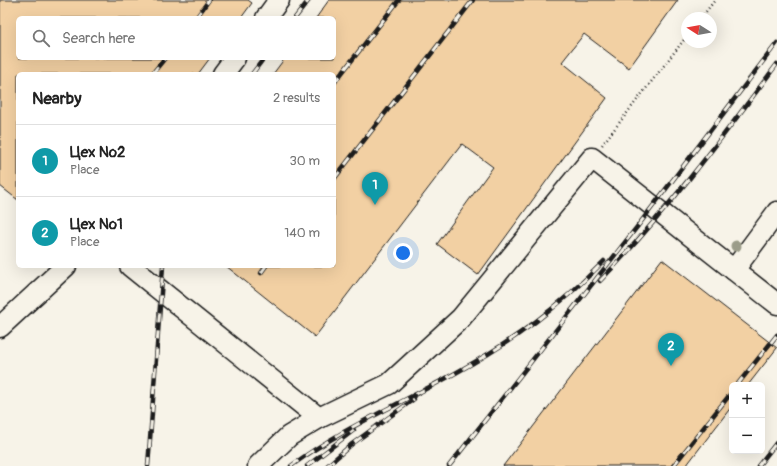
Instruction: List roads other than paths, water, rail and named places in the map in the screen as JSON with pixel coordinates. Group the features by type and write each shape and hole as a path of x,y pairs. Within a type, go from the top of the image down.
{"lane":[{"path":"267,16 279,0"},
{"path":"224,72 233,60"},
{"path":"258,466 289,436 319,418 389,384 461,318 592,158 777,304"},
{"path":"734,270 777,212"},
{"path":"0,327 64,268"},
{"path":"132,268 319,418"}],"railway":[{"path":"197,16 209,0"},
{"path":"297,16 309,0"},
{"path":"336,80 399,0"},
{"path":"336,176 473,0"},
{"path":"449,466 637,227 777,43"},
{"path":"154,72 163,60"},
{"path":"254,72 262,60"},
{"path":"600,281 670,203 714,148 777,64"},
{"path":"291,466 331,439 438,383 518,335 553,308 604,261"},
{"path":"148,466 163,268"},
{"path":"261,273 265,268"},
{"path":"739,382 777,335"},
{"path":"673,466 729,396"},
{"path":"327,466 352,444 414,399"},
{"path":"307,466 354,430"},
{"path":"758,466 777,442"}],"place":[{"name":"Цех №2","path":"375,205"},
{"name":"Цех №1","path":"671,366"}]}
